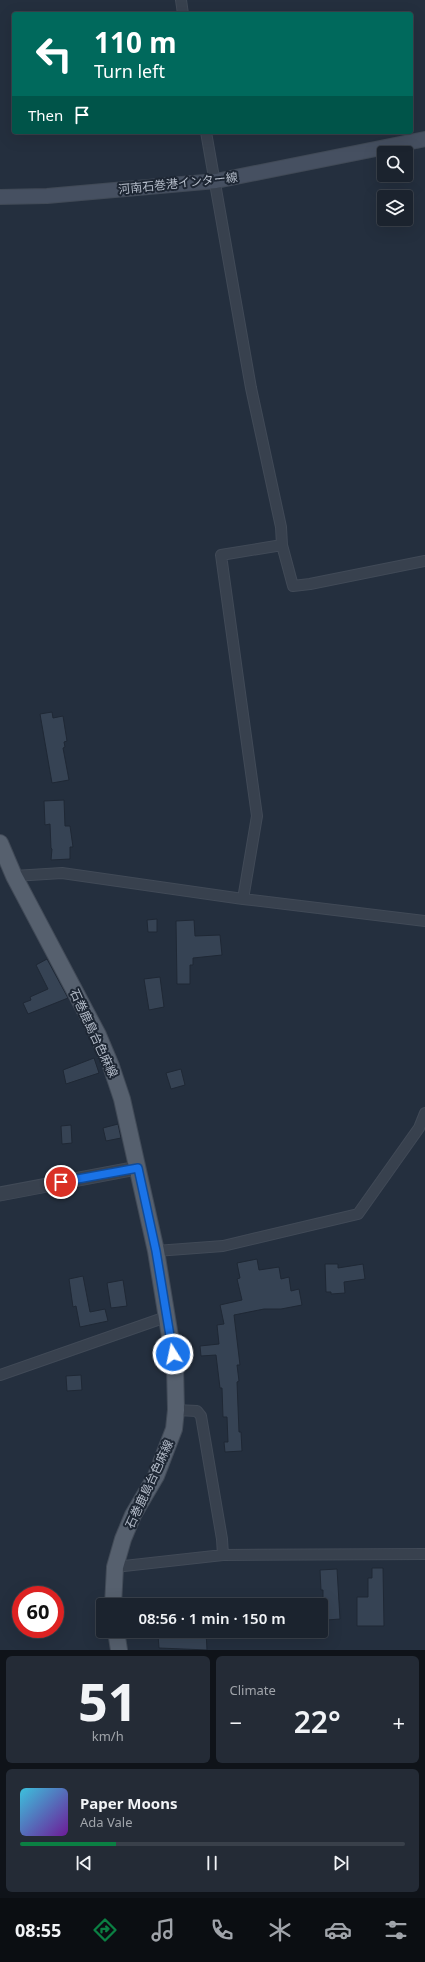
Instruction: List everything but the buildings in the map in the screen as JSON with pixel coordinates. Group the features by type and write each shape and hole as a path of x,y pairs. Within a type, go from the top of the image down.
{"main road":[{"name":"河南石巻港インター線","path":"0,197 47,196 216,181 425,139"},
{"name":"石巻鹿島台色麻線","path":"0,843 14,876 98,1035 111,1066 122,1099 156,1251 175,1367 176,1410 174,1429 156,1476 134,1515 123,1539 115,1567 114,1598"},
{"path":"117,1638 119,1650"}],"street":[{"path":"181,0 183,12"},
{"path":"206,134 216,181 251,388 281,527 282,545 294,586 425,560"},
{"path":"243,899 257,816 221,555 282,545"},
{"path":"14,876 62,873 243,899 425,921"},
{"path":"156,1251 229,1245 358,1214 419,1128 425,1113"},
{"path":"0,1194 138,1168"},
{"path":"0,1376 52,1356 166,1317"},
{"path":"176,1410 197,1412 201,1416 222,1539 223,1555"},
{"path":"115,1567 223,1555 425,1554"}],"route":[{"path":"61,1182 138,1168 156,1251 173,1354"}]}
